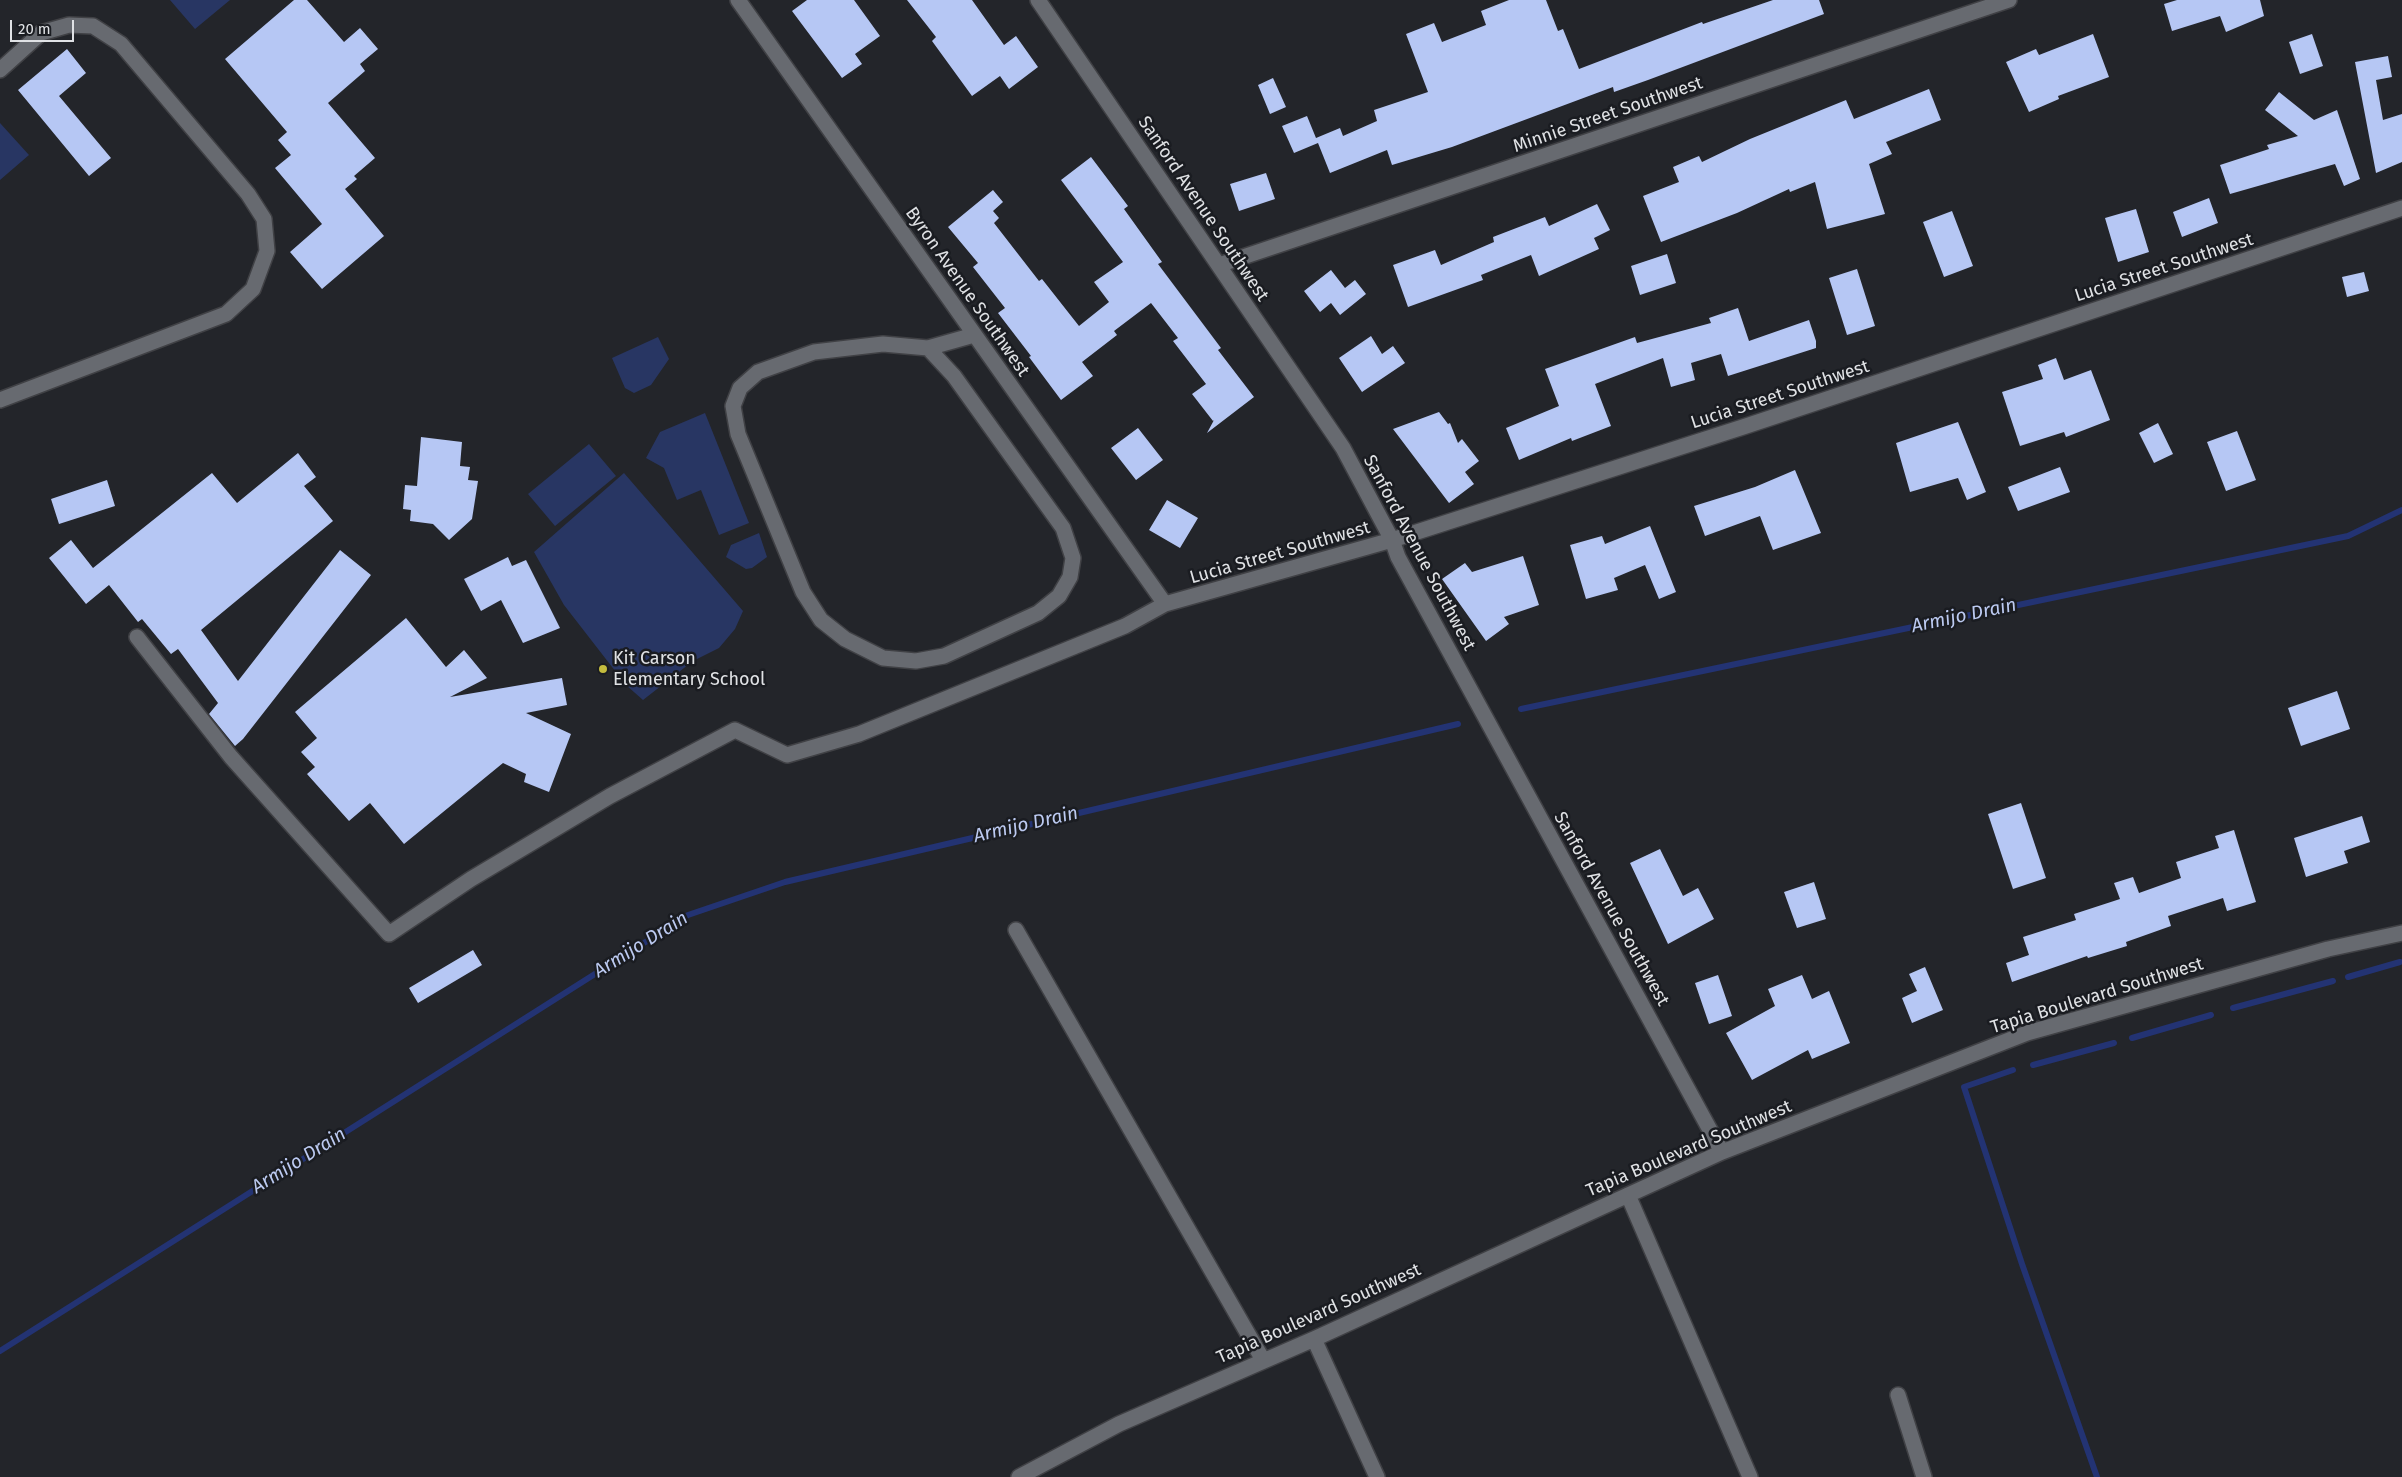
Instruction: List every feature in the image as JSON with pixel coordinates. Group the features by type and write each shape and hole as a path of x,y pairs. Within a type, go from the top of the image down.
{"street":[{"name":"Byron Avenue Southwest","path":"738,0 1166,604"},
{"name":"Sanford Avenue Southwest","path":"1038,0 1343,448 1392,540 1398,557 1722,1152"},
{"name":"Minnie Street Southwest","path":"1219,265 2009,0"},
{"path":"0,70 41,33 69,25 93,26 121,44 248,194 264,219 266,251 253,289 226,314 0,400"},
{"name":"Lucia Street Southwest","path":"137,637 231,757 389,934 471,879 610,796 735,730 787,755 850,737 1125,626 1166,604 1392,540 1752,424 2402,208"},
{"path":"928,348 954,376 1063,528 1073,558 1070,577 1059,596 1038,613 944,656 916,661 883,658 845,639 821,620 803,592 738,434 733,406 740,388 758,372 814,352 883,344 928,348 974,335"},
{"path":"1016,930 1263,1360"},
{"name":"Tapia Boulevard Southwest","path":"1019,1477 1119,1424 1314,1338 1722,1152 2027,1033 2328,949 2402,933"},
{"path":"1628,1195 1750,1477"},
{"path":"1314,1338 1377,1477"},
{"path":"1898,1395 1924,1477"}],"shaded area":[{"path":"170,0 230,0 195,29"},
{"path":"0,123 29,155 0,180"},
{"path":"658,337 669,359 651,385 634,393 625,388 612,358"},
{"path":"705,413 749,523 719,535 701,490 677,500 664,468 646,458 660,432"},
{"path":"589,444 616,476 555,526 528,494"},
{"path":"624,473 743,611 735,629 719,648 693,661 643,700 626,685 564,605 534,552"},
{"path":"759,533 767,557 752,568 746,569 726,557 731,545"}],"building":[{"path":"294,0 307,0 344,42 360,28 378,49 360,64 365,71 328,103 375,158 354,176 357,179 345,189 384,236 322,289 290,252 322,224 275,168 291,155 278,140 287,132 225,59"},
{"path":"807,0 854,0 880,36 855,54 862,64 842,78 792,11"},
{"path":"907,0 972,0 1004,45 1016,36 1038,67 1009,89 1000,76 972,96 932,41 936,37"},
{"path":"1509,0 1546,0 1558,31 1563,29 1579,69 1702,22 1703,24 1773,0 1819,0 1824,14 1614,92 1613,87 1452,147 1392,165 1387,150 1330,173 1318,143 1294,153 1282,126 1307,116 1316,138 1340,128 1343,136 1377,121 1374,110 1428,92 1406,34 1434,23 1442,42 1486,25 1481,11"},
{"path":"2177,0 2260,0 2264,16 2226,32 2220,16 2172,31 2164,4"},
{"path":"2093,34 2109,77 2058,96 2059,99 2029,112 2006,62 2036,49 2039,55"},
{"path":"2312,34 2323,66 2300,74 2289,42"},
{"path":"67,49 86,73 59,96 111,158 89,176 18,90"},
{"path":"2388,56 2392,77 2376,80 2383,120 2402,114 2402,162 2376,173 2355,62"},
{"path":"1273,78 1286,107 1270,114 1258,85"},
{"path":"1929,89 1941,120 1886,142 1892,154 1869,164 1885,214 1827,229 1815,182 1790,192 1789,189 1737,213 1661,242 1643,196 1679,182 1673,167 1699,156 1702,162 1750,139 1846,100 1854,119"},
{"path":"2279,92 2314,120 2337,110 2360,179 2344,186 2335,164 2230,194 2220,165 2269,149 2267,145 2298,136 2265,110"},
{"path":"1091,157 1128,206 1124,209 1162,262 1158,264 1221,348 1218,350 1254,397 1207,433 1214,420 1192,394 1206,384 1173,341 1178,338 1151,303 1114,331 1117,335 1082,362 1093,376 1061,400 1029,357 1031,356 998,313 1005,308 973,267 978,263 948,227 993,190 1003,202 993,211 999,218 994,223 1039,281 1042,279 1079,326 1109,302 1094,282 1123,262 1061,180"},
{"path":"1266,173 1275,199 1239,211 1230,184"},
{"path":"2209,198 2218,223 2182,237 2173,212"},
{"path":"1597,204 1610,230 1594,238 1599,249 1539,276 1531,255 1481,275 1483,280 1408,307 1393,265 1435,250 1441,265 1494,242 1493,237 1545,217 1549,226"},
{"path":"2136,209 2149,252 2118,262 2105,218"},
{"path":"1952,211 1973,266 1944,277 1923,222"},
{"path":"1667,254 1676,283 1640,295 1631,266"},
{"path":"1857,269 1875,326 1847,335 1829,278"},
{"path":"1331,270 1345,288 1355,280 1366,294 1340,315 1331,303 1320,312 1304,291"},
{"path":"2364,272 2369,291 2347,297 2342,277"},
{"path":"1738,308 1749,341 1809,320 1816,341 1816,348 1728,376 1721,354 1691,363 1695,380 1671,387 1663,358 1595,384 1611,426 1572,441 1571,438 1519,460 1506,428 1559,406 1545,369 1635,337 1637,343 1711,323 1709,318"},
{"path":"1371,336 1382,354 1393,346 1405,363 1362,392 1339,358"},
{"path":"2056,358 2064,380 2091,370 2110,420 2066,437 2064,432 2020,446 2002,392 2043,379 2038,365"},
{"path":"1439,412 1448,424 1450,423 1458,443 1462,439 1479,461 1465,472 1474,484 1449,503 1393,429"},
{"path":"1958,422 1986,492 1967,500 1958,478 1910,492 1896,443"},
{"path":"2158,423 2173,454 2154,463 2139,433"},
{"path":"1138,428 1163,460 1136,480 1111,448"},
{"path":"2237,431 2256,480 2226,491 2207,442"},
{"path":"421,437 462,442 460,466 470,467 468,480 478,481 472,519 449,540 433,524 410,521 411,510 403,509 405,485 417,486"},
{"path":"298,453 316,477 304,486 333,521 201,630 238,681 340,550 371,575 243,739 235,746 209,714 218,703 178,649 171,654 142,619 138,622 109,585 86,604 49,558 71,540 93,568 212,473 237,503"},
{"path":"2060,467 2070,492 2018,511 2008,487"},
{"path":"1795,470 1821,533 1773,550 1760,516 1705,536 1694,506 1755,487"},
{"path":"107,480 115,506 59,524 51,499"},
{"path":"1167,500 1198,518 1180,548 1149,530"},
{"path":"1650,526 1676,592 1659,599 1645,565 1614,578 1618,590 1586,599 1570,545 1602,536 1605,544"},
{"path":"1523,556 1539,605 1504,617 1509,624 1486,641 1442,579 1465,563 1472,572"},
{"path":"508,557 512,566 526,560 560,628 523,643 501,600 481,611 464,579"},
{"path":"406,618 446,667 464,650 487,678 450,697 562,678 567,705 526,713 571,734 549,792 524,782 526,774 503,763 404,844 370,803 349,821 307,774 315,767 301,752 317,738 295,712"},
{"path":"2337,691 2350,729 2301,746 2288,708"},
{"path":"2021,803 2046,878 2013,889 1988,814"},
{"path":"2362,816 2370,842 2344,851 2348,863 2306,877 2294,838"},
{"path":"2234,830 2256,902 2227,911 2223,898 2168,916 2171,926 2126,942 2127,946 2088,958 2087,956 2012,982 2006,963 2029,955 2023,937 2076,920 2074,914 2120,899 2114,883 2133,877 2139,893 2181,878 2176,862 2219,848 2215,836"},
{"path":"1660,849 1683,896 1698,888 1714,919 1668,944 1630,863"},
{"path":"1814,882 1826,919 1797,928 1784,892"},
{"path":"473,950 482,965 418,1003 409,988"},
{"path":"1925,967 1943,1010 1912,1023 1902,998 1917,991 1909,974"},
{"path":"1718,975 1732,1016 1709,1024 1695,983"},
{"path":"1802,975 1812,999 1829,991 1850,1043 1812,1059 1808,1050 1752,1080 1726,1033 1775,1006 1768,989"}],"waterway":[{"name":"Armijo Drain","path":"1521,709 2348,536 2402,510"},
{"name":"Armijo Drain","path":"0,1351 688,915 785,882 1458,724"},
{"path":"2348,977 2400,962"},
{"path":"2233,1008 2333,981"},
{"path":"2132,1038 2211,1015"},
{"path":"2033,1065 2114,1043"},
{"path":"2013,1070 1964,1087 2022,1264 2097,1477"}],"place":[{"name":"Kit Carson Elementary School","path":"603,669"}]}
